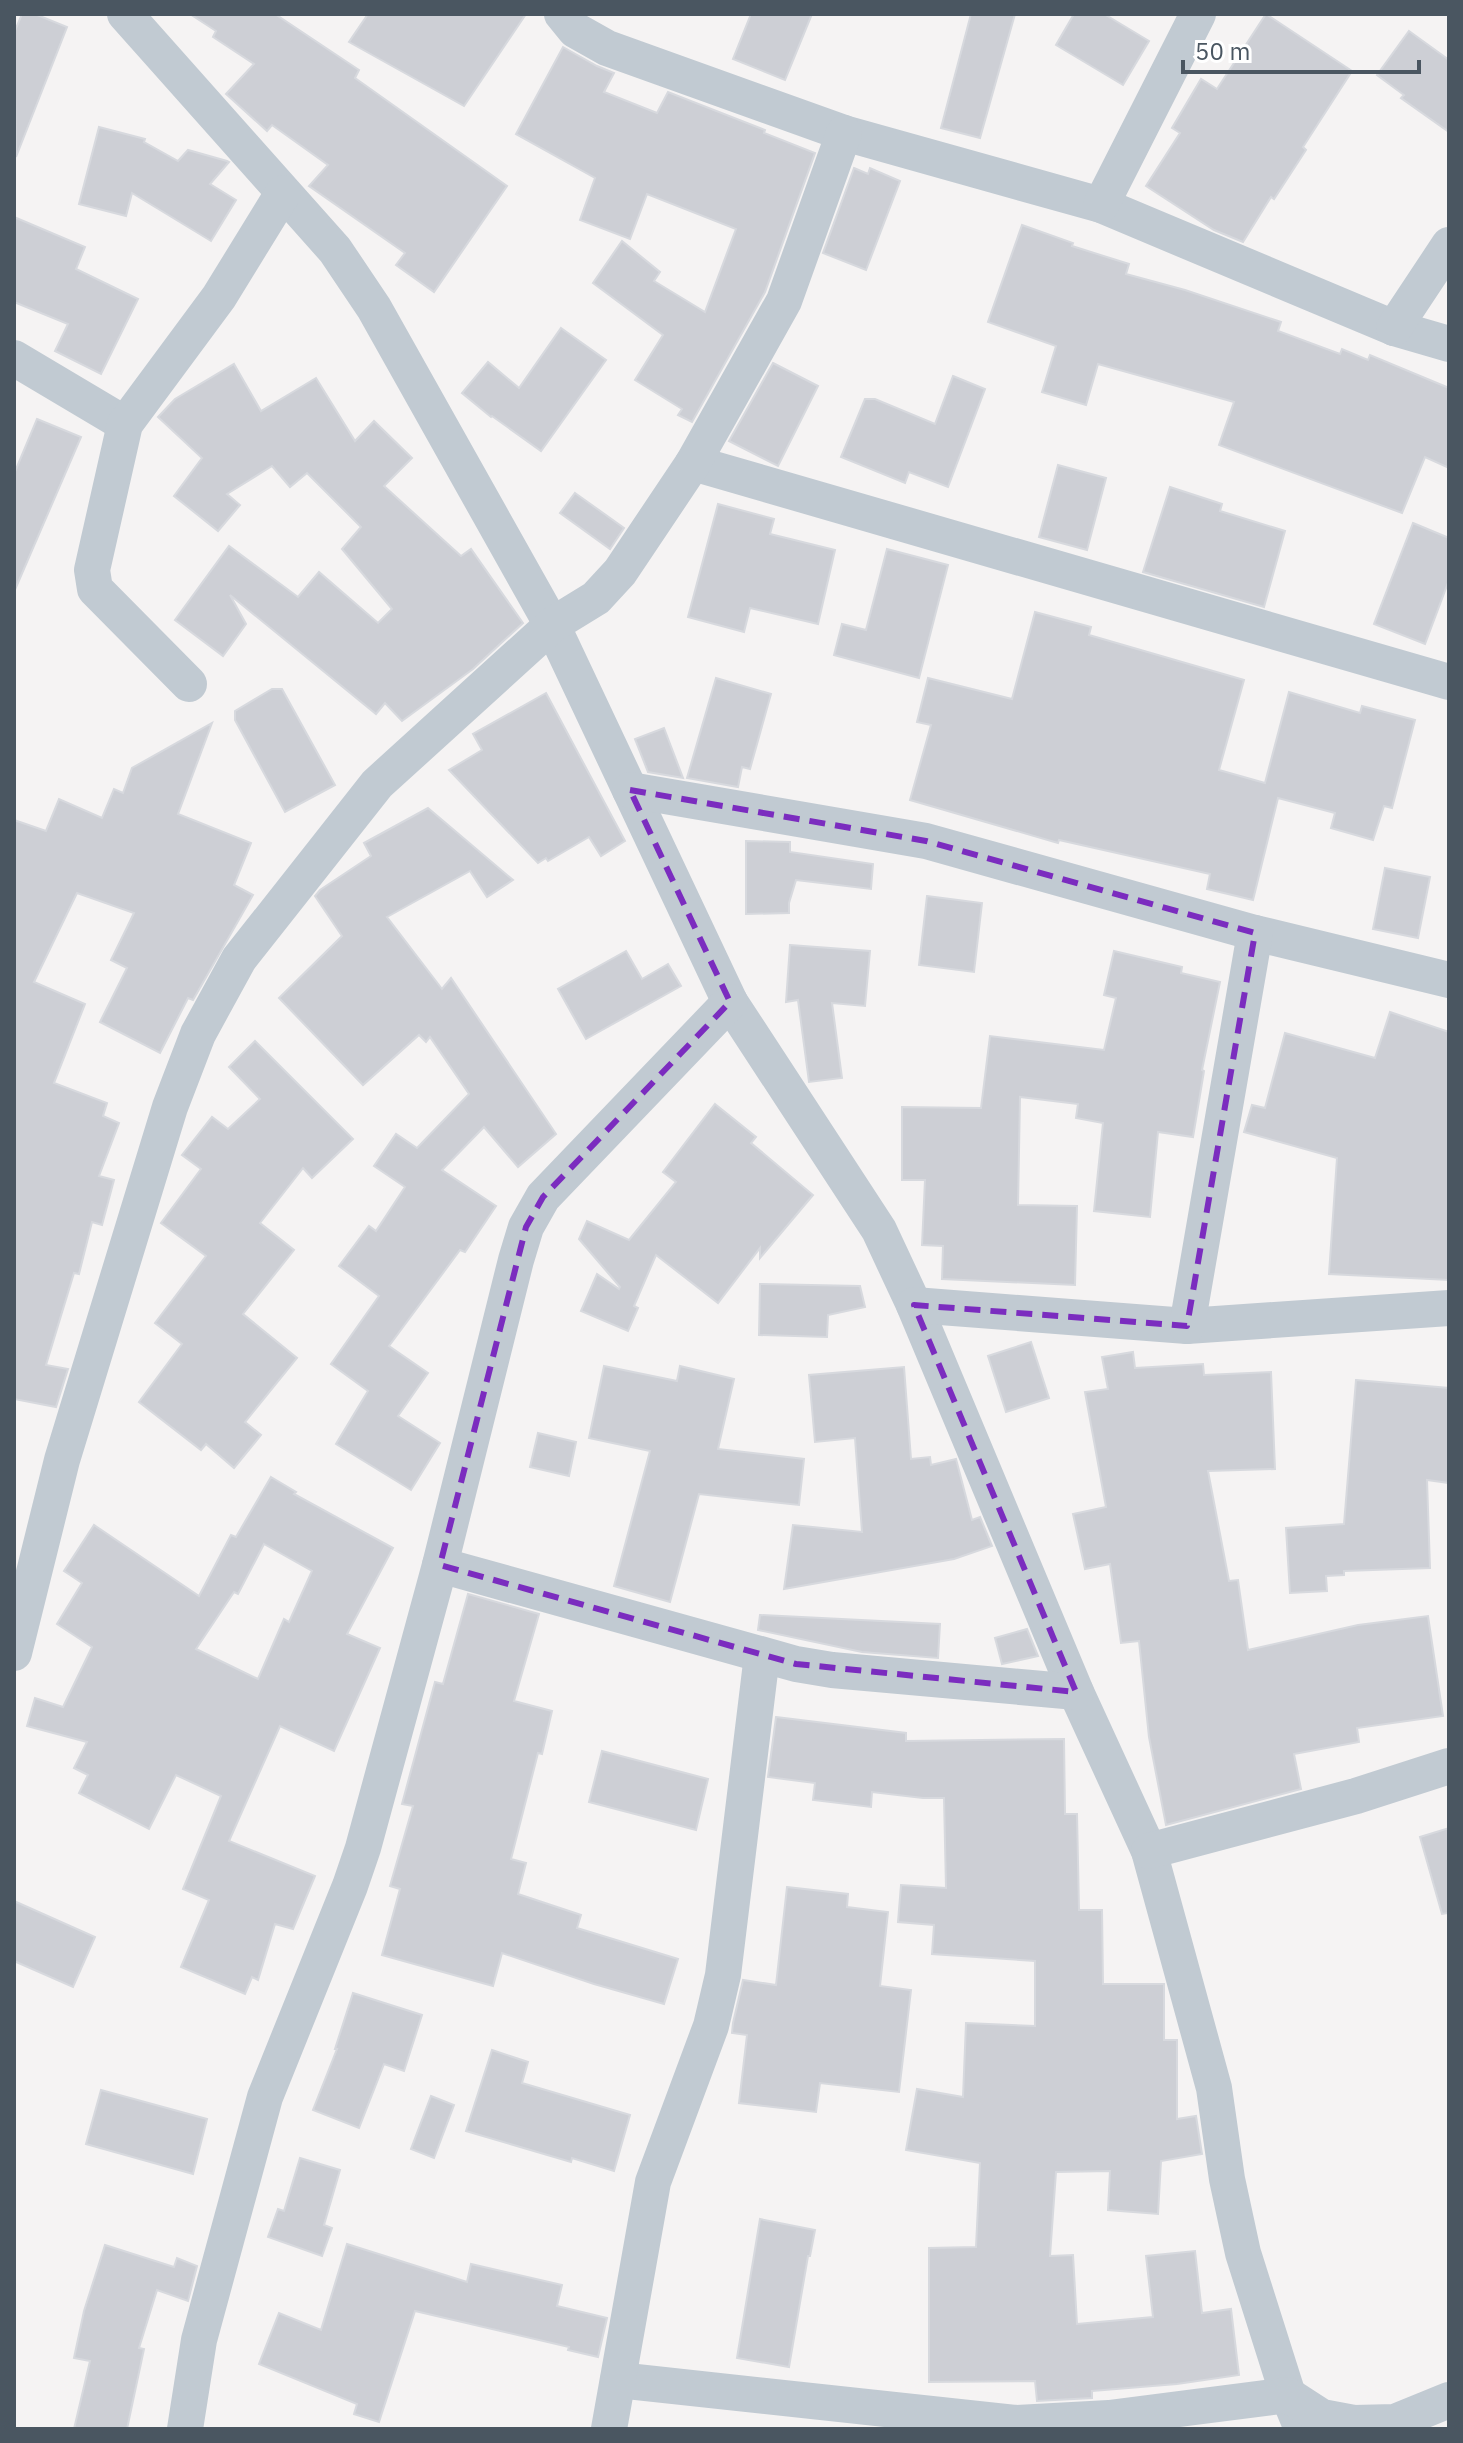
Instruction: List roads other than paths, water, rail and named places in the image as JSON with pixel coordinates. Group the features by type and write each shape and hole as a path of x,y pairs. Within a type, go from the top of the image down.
{"street":[{"path":"125,14 335,250 374,308 552,625 730,1002 879,1230 914,1305 1076,1692 1149,1851 1214,2088 1227,2179 1243,2253 1288,2395 1302,2429"},
{"path":"562,14 575,30 607,48 844,133 1101,205 1394,328 1449,344"},
{"path":"1101,205 1198,14"},
{"path":"14,1653 62,1460 170,1107 198,1034 239,959 377,784 552,625 596,598 620,572 693,463 784,301 844,133"},
{"path":"189,684 95,589 92,570 125,424 219,297 283,193"},
{"path":"1394,328 1449,245"},
{"path":"14,358 125,424"},
{"path":"693,463 1449,682"},
{"path":"630,790 926,841 1255,933 1449,980"},
{"path":"1187,1326 1255,933"},
{"path":"195,2423 199,2340 265,2097 363,1848 440,1565 526,1227 543,1197 730,1002"},
{"path":"914,1305 1187,1326 1449,1308"},
{"path":"440,1565 762,1655 832,1670 1076,1692"},
{"path":"609,2429 653,2182 711,2026 723,1975 762,1655"},
{"path":"1149,1851 1356,1796 1449,1766"},
{"path":"618,2380 1015,2423 1109,2418 1288,2395 1322,2417 1354,2423 1395,2422 1449,2400"}]}
